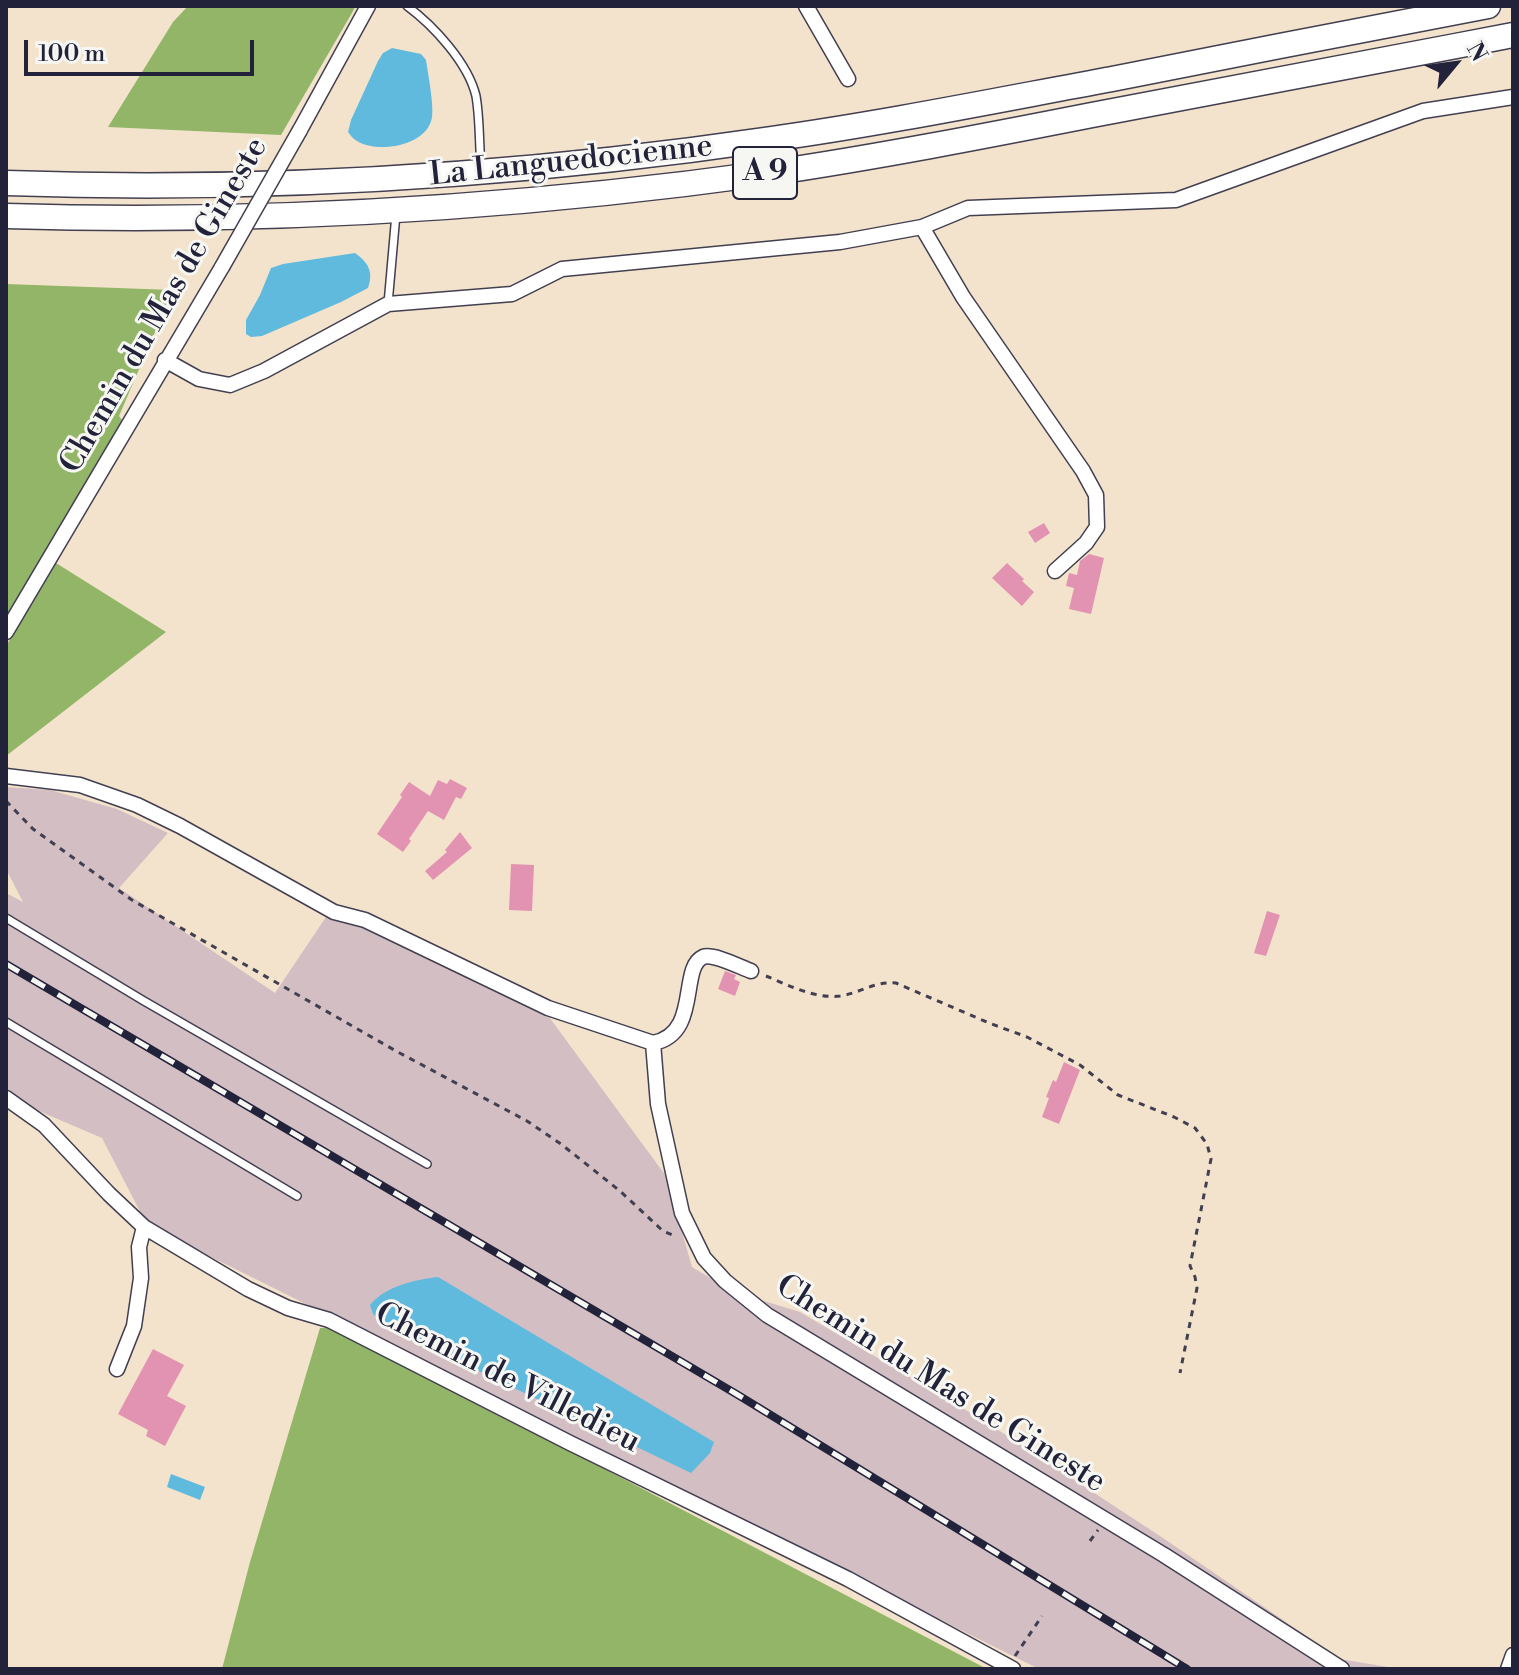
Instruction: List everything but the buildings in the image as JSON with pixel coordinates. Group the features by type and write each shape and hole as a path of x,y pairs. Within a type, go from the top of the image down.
{"highway":[{"name":"La Languedocienne","path":"6,183 201,185 352,180 482,172 695,150 858,126 1488,6"},
{"name":"La Languedocienne","path":"6,216 291,216 547,200 659,187 834,163 1513,35"}],"street":[{"name":"Chemin du Mas de Gineste","path":"6,632 222,267 368,6"},
{"path":"806,6 848,79"},
{"path":"165,360 199,379 230,385 264,371 388,304 512,294 562,269 840,242 922,227 968,208 1176,200 1423,111 1513,97"},
{"path":"922,227 963,297 1083,471 1096,495 1097,527 1086,543 1055,571"},
{"path":"6,776 80,785 137,805 194,833 334,912 365,920 548,1008 653,1043 663,1041 676,1031 684,1013 695,965 703,957 714,957 751,971"},
{"name":"Chemin du Mas de Gineste","path":"653,1043 658,1104 682,1213 704,1258 725,1281 767,1315 1164,1555 1342,1669"},
{"name":"Chemin de Villedieu","path":"6,1098 44,1125 144,1227 248,1289 288,1308 329,1320 570,1443 848,1579 1010,1668"},
{"path":"117,1369 134,1326 141,1278 139,1247 144,1227"},
{"path":"1508,1669 1513,1655"}],"lane":[{"path":"407,6 430,25 471,81 477,109 482,172"},
{"path":"388,304 396,211"},
{"path":"6,918 427,1164"},
{"path":"6,1022 297,1196"}],"path":[{"path":"6,801 33,829 132,900 396,1051 527,1121 597,1172 663,1231 673,1237 693,1235"},
{"path":"751,971 824,996 842,996 883,982 896,983 1027,1037 1080,1065 1118,1095 1195,1128 1207,1144 1211,1159 1190,1266 1197,1288 1180,1373"},
{"path":"1010,1668 1042,1616"}],"shaded area":[{"path":"6,787 50,790 117,809 168,833 119,888 275,993 330,911 541,1006 666,1176 692,1267 732,1291 800,1312 986,1422 1340,1659 1400,1669 1039,1669 147,1225 102,1138 6,1097 6,893 23,902 6,869"}],"green space":[{"path":"188,6 356,6 281,135 108,127 173,22"},
{"path":"6,284 173,290 119,416 125,424 6,629"},
{"path":"56,563 166,632 6,756 6,646"},
{"path":"320,1328 335,1328 987,1669 222,1669 250,1562"}],"water":[{"path":"392,48 421,54 426,60 432,117 422,135 412,141 389,147 366,145 348,132 351,120 378,61 383,53"},
{"path":"355,253 369,268 368,288 262,336 246,334 246,320 271,268"},
{"path":"438,1277 714,1442 710,1453 691,1473 389,1328 373,1314 370,1305 384,1293 410,1282"},
{"path":"171,1474 205,1487 200,1500 167,1487"}],"railway":[{"path":"6,964 738,1395 1187,1669"}]}
